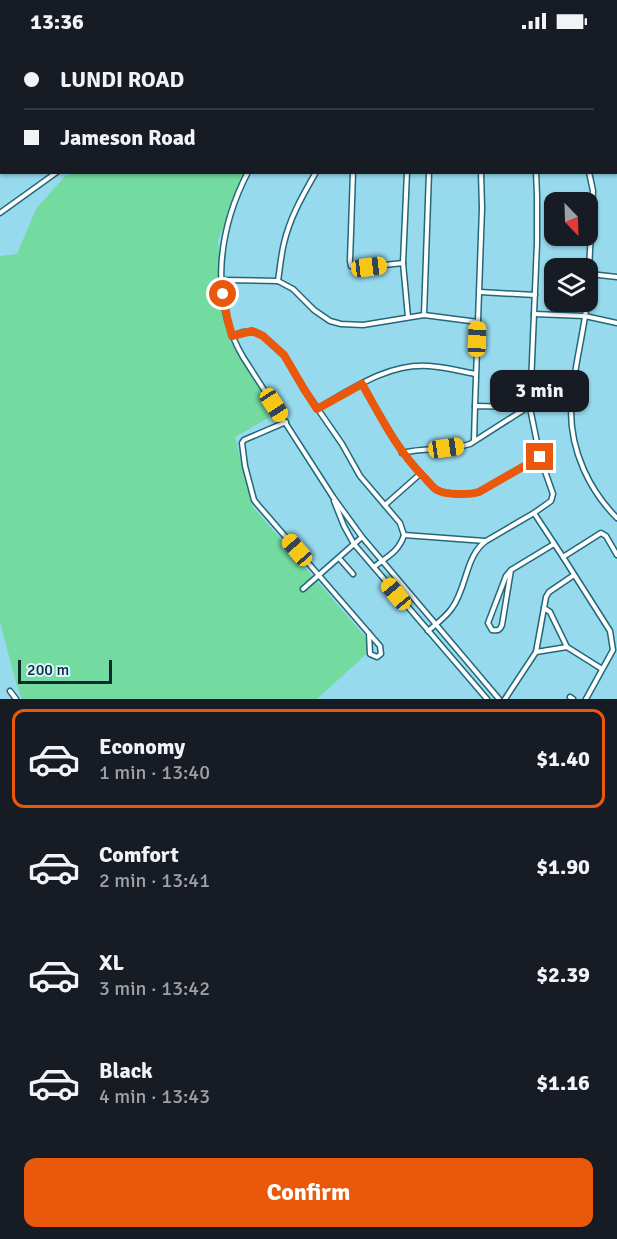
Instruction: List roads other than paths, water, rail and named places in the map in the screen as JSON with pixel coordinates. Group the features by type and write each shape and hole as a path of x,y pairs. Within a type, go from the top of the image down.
{"street":[{"path":"0,213 54,174"},
{"path":"247,174 235,200 224,236 221,260 225,307 232,336 333,497 362,537 499,699"},
{"path":"278,281 287,232 299,202 315,174"},
{"path":"353,174 351,266 356,268 404,263"},
{"path":"407,174 404,263 408,317"},
{"path":"424,315 429,174"},
{"path":"474,441 480,292 481,174"},
{"path":"428,632 454,606 476,551 486,541 534,513 553,498 540,457 529,408 537,243 536,174"},
{"path":"590,174 594,192 591,258"},
{"path":"598,275 617,277"},
{"path":"222,280 278,281 293,290 314,310 330,321 353,325 424,315 478,322"},
{"path":"480,292 535,295"},
{"path":"586,312 572,394 572,430 577,452 591,486 617,518"},
{"path":"534,314 585,316 617,322"},
{"path":"232,336 252,331 263,336 284,355 360,476 400,523 404,535 402,542 397,550 374,567"},
{"path":"317,409 376,376 388,372 418,366 432,366 475,374"},
{"path":"362,384 402,453 438,491 472,494 486,489 540,457"},
{"path":"474,406 529,408"},
{"path":"402,453 463,446 529,408"},
{"path":"286,422 244,440 242,445 255,502 319,575 369,633 380,646 381,654 376,657 370,654 369,633"},
{"path":"385,505 420,474"},
{"path":"333,497 354,544 487,699"},
{"path":"534,513 610,632 613,650 586,699"},
{"path":"563,557 601,533 606,536 617,555"},
{"path":"404,535 486,541"},
{"path":"303,589 362,537"},
{"path":"511,570 502,625 498,631 492,630 488,623 506,576 511,570 554,544"},
{"path":"339,558 353,574"},
{"path":"505,699 537,652 546,597 549,592 574,575"},
{"path":"396,594 404,587"},
{"path":"544,608 550,612 567,647 602,669"},
{"path":"537,652 567,647"},
{"path":"10,691 16,699"}]}
